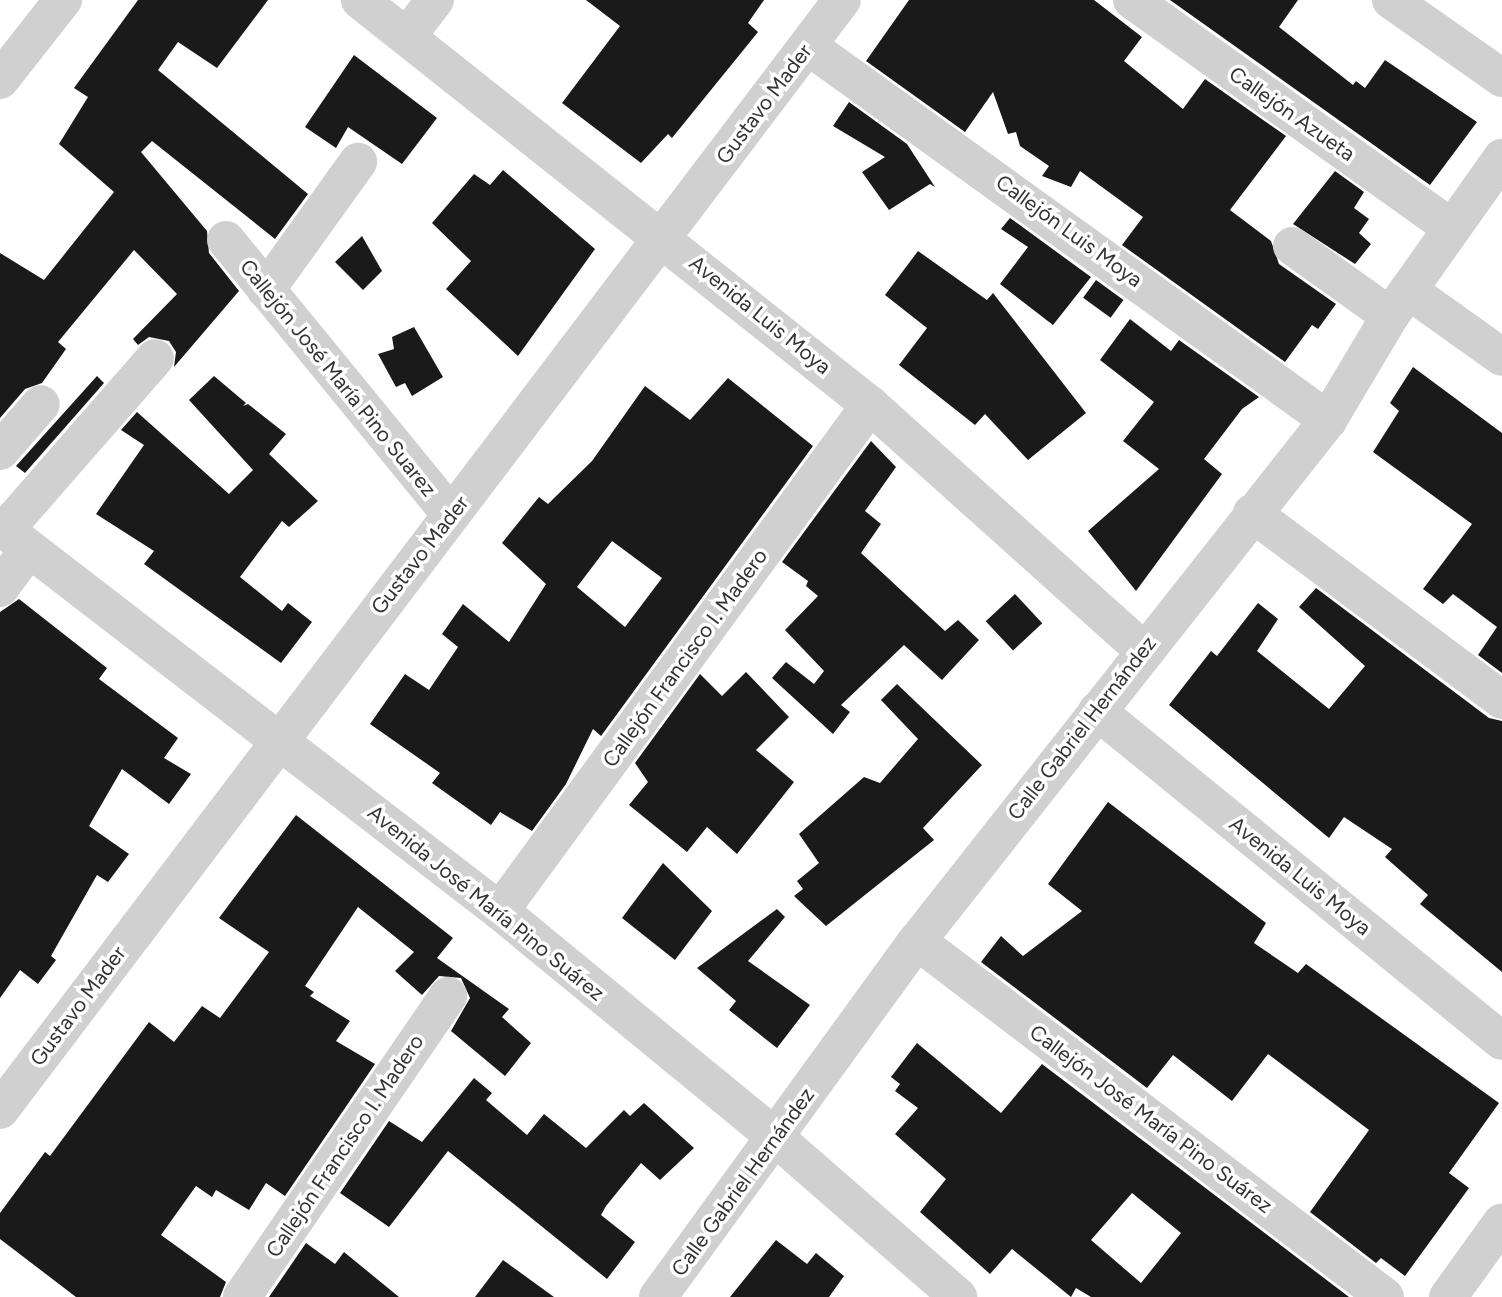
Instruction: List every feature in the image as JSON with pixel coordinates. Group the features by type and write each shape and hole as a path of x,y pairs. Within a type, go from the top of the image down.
{"street":[{"path":"0,80 64,0"},
{"name":"Avenida Luis Moya","path":"360,0 664,236 870,405 1143,650"},
{"path":"408,35 435,0"},
{"name":"Gustavo Mader","path":"0,1110 278,739 451,516 842,0"},
{"name":"Callejón Azueta","path":"1132,0 1452,228"},
{"path":"1391,0 1502,78"},
{"name":"Callejón Luis Moya","path":"808,46 1328,420"},
{"name":"Calle Gabriel Hernández","path":"659,1297 776,1139 917,940 1143,650 1328,420 1399,303 1502,158"},
{"path":"266,290 358,163"},
{"name":"Callejón José María Pino Suarez","path":"226,240 451,516"},
{"path":"1292,246 1502,357"},
{"path":"0,587 11,535 155,358"},
{"path":"0,451 41,404"},
{"name":"Callejón Francisco I. Madero","path":"499,911 870,405"},
{"path":"1252,513 1502,700"},
{"name":"Avenida José María Pino Suárez","path":"11,535 499,911 776,1139 958,1297"},
{"name":"Avenida Luis Moya","path":"1097,711 1502,1041"},
{"name":"Callejón José María Pino Suárez","path":"917,940 1384,1297"},
{"name":"Callejón Francisco I. Madero","path":"242,1297 448,996"},
{"path":"1448,1297 1502,1222"}],"building":[{"path":"138,0 268,0 217,68 178,42 158,70 308,194 275,239 152,141 141,152 207,231 209,253 239,291 174,367 176,352 169,341 149,337 138,345 133,339 177,294 134,250 58,342 66,349 42,383 25,389 0,418 0,253 44,280 114,192 59,144 88,97 74,88"},
{"path":"586,0 764,0 748,23 758,32 672,138 668,134 641,163 562,103 620,26"},
{"path":"909,0 1094,0 1142,37 1124,61 1183,109 1205,79 1286,136 1230,210 1271,241 1279,264 1336,304 1318,329 1312,325 1285,362 1122,245 1143,217 1080,171 1071,187 1042,176 1049,166 1020,146 1016,132 1008,134 993,92 965,132 866,61"},
{"path":"1170,0 1298,0 1279,27 1353,85 1356,81 1365,88 1385,60 1477,122 1430,185"},
{"path":"354,55 437,118 402,164 348,127 336,148 305,127"},
{"path":"849,102 907,144 935,187 930,184 889,210 862,172 885,157 833,126"},
{"path":"503,170 595,249 518,356 446,289 471,261 432,223 474,174 490,185"},
{"path":"1335,171 1364,192 1354,208 1369,219 1359,233 1371,244 1355,264 1293,224"},
{"path":"1010,218 1091,277 1053,325 1000,284 1028,247 1001,229"},
{"path":"362,236 382,271 363,290 335,262"},
{"path":"918,251 987,300 993,293 1086,413 1028,460 985,414 975,425 899,365 927,328 885,295"},
{"path":"1096,280 1124,300 1111,318 1083,298"},
{"path":"1130,319 1171,351 1179,340 1259,397 1242,409 1204,459 1222,474 1136,591 1088,531 1159,469 1123,441 1154,402 1100,360"},
{"path":"414,327 443,377 412,396 405,383 396,387 378,354 394,349 392,337"},
{"path":"1413,367 1502,433 1502,673 1478,655 1497,627 1453,594 1443,604 1423,589 1472,524 1373,452 1399,411 1390,403"},
{"path":"97,376 104,383 25,473 16,466"},
{"path":"214,376 246,403 243,406 248,404 286,434 269,454 318,501 289,527 282,521 240,577 282,611 288,603 312,622 281,663 144,564 154,551 96,514 144,445 121,430 137,412 229,494 253,470 189,400"},
{"path":"728,378 813,446 601,736 593,729 566,784 532,831 500,812 491,825 432,783 440,773 370,724 405,674 429,690 458,647 442,634 463,604 509,642 546,584 502,543 539,497 548,504 592,461 645,386 690,420","holes":["612,541 662,578 625,627 577,587"]},
{"path":"871,441 896,467 865,511 881,524 861,553 945,631 958,620 979,640 942,680 904,645 841,705 850,712 833,734 772,678 786,662 814,684 824,671 785,630 818,596 806,586 808,581 782,562"},
{"path":"1316,588 1489,718 1502,721 1502,972 1420,904 1428,895 1385,857 1392,849 1344,817 1329,838 1169,705 1211,651 1217,656 1258,603 1278,619 1257,651 1329,709 1365,666 1299,607"},
{"path":"1015,594 1042,623 1013,651 986,621"},
{"path":"19,599 107,668 99,679 178,738 164,758 191,774 169,804 122,769 89,826 129,854 108,882 97,875 51,956 56,960 38,984 20,970 0,998 0,612"},
{"path":"746,672 789,717 756,750 794,782 737,854 707,827 687,852 629,805 648,782 635,763 700,674 722,696"},
{"path":"897,684 982,765 923,828 934,840 826,926 794,896 803,889 797,881 819,863 799,834 864,777 880,783 918,739 881,700"},
{"path":"1108,802 1266,923 1254,943 1298,973 1306,964 1499,1103 1449,1173 1469,1188 1405,1276 1381,1258 1376,1263 1310,1212 1369,1130 1268,1054 1232,1101 1173,1055 1147,1088 981,962 1001,936 1023,956 1082,911 1048,884"},
{"path":"296,815 453,938 437,958 509,1009 502,1017 531,1043 505,1076 451,1031 470,998 461,978 439,976 422,995 395,971 414,952 358,907 305,986 314,992 310,996 350,1021 336,1041 375,1064 285,1196 266,1183 249,1210 216,1190 212,1197 196,1186 161,1235 226,1282 220,1297 76,1297 0,1239 0,1213 45,1152 50,1156 149,1022 174,1042 202,1006 220,1018 269,952 219,918"},
{"path":"663,863 712,911 675,960 622,918"},
{"path":"777,909 785,917 748,961 810,1005 777,1048 729,1010 736,1001 697,968"},
{"path":"917,1043 1001,1113 1042,1064 1349,1297 1091,1297 1076,1288 1071,1297 1012,1249 990,1274 920,1212 946,1179 895,1134 918,1108 895,1091 900,1084 891,1077","holes":["1132,1193 1181,1233 1141,1283 1091,1240"]},
{"path":"474,1078 492,1093 486,1100 527,1135 544,1114 586,1148 624,1110 630,1116 644,1103 694,1148 660,1180 641,1163 606,1206 601,1215 635,1242 607,1279 448,1151 389,1227 340,1193 389,1121 422,1142"},
{"path":"776,1240 807,1264 816,1253 844,1276 829,1297 730,1297"},
{"path":"306,1243 335,1264 344,1252 399,1297 269,1297"},
{"path":"503,1260 554,1297 475,1297"}]}
